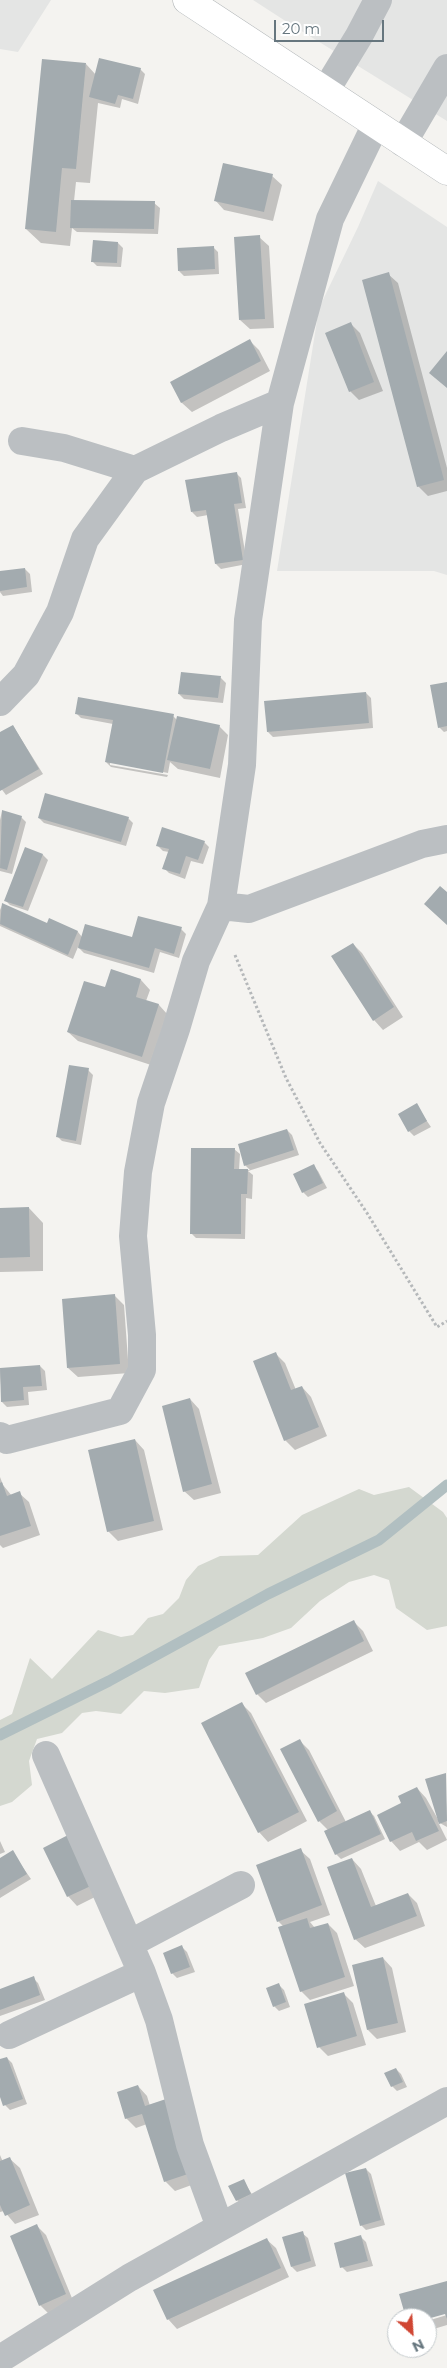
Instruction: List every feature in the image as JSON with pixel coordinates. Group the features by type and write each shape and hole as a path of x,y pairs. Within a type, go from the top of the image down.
{"main road":[{"path":"187,0 447,171"}],"street":[{"path":"326,90 359,36 378,0"},
{"path":"403,143 447,68"},
{"path":"0,1436 7,1440 120,1411 142,1370 142,1336 133,1236 138,1172 151,1103 196,961 216,916 242,765 248,620 280,403 330,219 376,124"},
{"path":"0,702 26,675 60,612 85,539 135,470 222,428 280,403"},
{"path":"22,441 64,448 135,470"},
{"path":"216,916 249,910 422,844 447,840"},
{"path":"46,1755 142,1973 159,2020 190,2145 220,2227"},
{"path":"129,1944 241,1885"},
{"path":"9,2035 142,1973"},
{"path":"0,2359 129,2278 447,2101"}],"path":[{"path":"216,916 232,947 286,1078 320,1143 367,1213 437,1328 447,1321"}],"shaded area":[{"path":"0,0 51,0 18,52 0,49"},
{"path":"253,0 447,0 447,121 287,22"},
{"path":"378,181 447,227 447,575 434,571 277,571 319,308"},
{"path":"409,1487 443,1512 447,1518 447,1626 427,1630 396,1608 389,1580 374,1575 349,1582 320,1601 291,1628 263,1638 219,1646 209,1660 199,1688 165,1693 144,1691 121,1714 96,1711 82,1713 62,1733 37,1739 29,1761 32,1785 12,1802 0,1806 0,1720 12,1714 30,1658 52,1679 98,1630 121,1637 133,1635 148,1618 163,1614 179,1598 186,1580 198,1566 220,1556 258,1555 302,1515 359,1489 374,1495"}],"building":[{"path":"99,58 141,68 133,99 118,95 115,104 89,97"},
{"path":"42,59 86,63 76,169 62,168 56,232 25,229"},
{"path":"223,163 273,174 264,212 214,201"},
{"path":"71,200 155,201 154,229 70,228"},
{"path":"260,235 265,319 239,320 234,237"},
{"path":"93,240 118,242 117,263 91,262"},
{"path":"214,246 215,269 178,271 177,248"},
{"path":"389,272 444,480 417,487 362,280"},
{"path":"351,322 374,382 349,392 325,333"},
{"path":"250,339 261,361 181,403 170,382"},
{"path":"447,351 447,388 429,373"},
{"path":"237,472 242,503 234,504 243,560 215,564 206,510 191,512 185,480"},
{"path":"25,568 27,587 0,591 0,571"},
{"path":"181,672 221,676 218,698 178,694"},
{"path":"447,682 447,726 438,728 430,685"},
{"path":"366,692 369,723 267,732 264,701"},
{"path":"78,697 174,714 163,773 105,762 113,720 75,714"},
{"path":"177,716 220,725 210,769 167,760"},
{"path":"13,725 39,769 0,791 0,732"},
{"path":"45,793 129,817 121,842 38,818"},
{"path":"2,810 22,816 7,870 0,868"},
{"path":"162,827 205,841 198,860 186,856 180,874 162,869 169,849 156,846"},
{"path":"25,847 43,854 23,907 4,901"},
{"path":"440,886 447,892 447,925 424,904"},
{"path":"2,903 47,923 49,918 78,931 68,955 0,924"},
{"path":"138,916 182,927 174,954 155,948 149,968 78,948 85,924 132,937"},
{"path":"353,943 394,1007 373,1021 331,956"},
{"path":"111,969 141,979 136,997 159,1004 142,1057 67,1032 84,981 105,987"},
{"path":"69,1065 89,1068 76,1141 56,1137"},
{"path":"417,1103 427,1121 408,1132 398,1114"},
{"path":"287,1129 294,1150 244,1166 238,1144"},
{"path":"191,1148 235,1148 234,1169 248,1169 247,1194 241,1194 241,1234 190,1234"},
{"path":"314,1164 323,1183 302,1193 293,1174"},
{"path":"29,1207 30,1257 0,1258 0,1208"},
{"path":"115,1294 120,1364 67,1368 62,1299"},
{"path":"276,1352 291,1390 302,1386 319,1427 284,1441 253,1361"},
{"path":"40,1365 42,1386 23,1387 24,1400 1,1402 0,1368"},
{"path":"190,1398 212,1484 183,1492 162,1406"},
{"path":"135,1439 154,1521 107,1532 88,1450"},
{"path":"2,1482 7,1496 20,1491 31,1526 0,1536 0,1483"},
{"path":"354,1620 364,1641 256,1695 245,1673"},
{"path":"242,1702 299,1812 258,1833 201,1723"},
{"path":"300,1739 337,1811 318,1822 280,1749"},
{"path":"446,1773 447,1821 439,1824 425,1779"},
{"path":"417,1787 439,1831 416,1841 412,1832 390,1842 377,1815 401,1803 398,1796"},
{"path":"370,1810 381,1834 335,1855 324,1831"},
{"path":"68,1835 93,1885 67,1897 43,1848"},
{"path":"301,1848 322,1905 277,1922 256,1865"},
{"path":"13,1850 27,1874 0,1890 0,1858"},
{"path":"352,1858 371,1907 408,1893 417,1916 354,1940 327,1867"},
{"path":"307,1918 310,1928 328,1923 345,1977 300,1992 278,1927"},
{"path":"182,1945 190,1967 171,1974 163,1953"},
{"path":"383,1957 398,2023 367,2030 352,1965"},
{"path":"34,1976 40,1995 0,2010 0,1989"},
{"path":"279,1983 286,2002 273,2007 266,1988"},
{"path":"344,1992 357,2036 317,2048 304,2004"},
{"path":"7,2057 23,2099 3,2106 0,2097 0,2059"},
{"path":"396,2068 403,2082 391,2087 384,2073"},
{"path":"138,2085 145,2106 166,2099 191,2173 164,2182 142,2114 125,2119 117,2092"},
{"path":"10,2157 30,2205 5,2216 0,2205 0,2161"},
{"path":"366,2168 381,2220 360,2226 345,2173"},
{"path":"244,2179 251,2194 236,2201 228,2186"},
{"path":"37,2224 66,2294 39,2306 10,2236"},
{"path":"303,2231 311,2261 291,2267 282,2237"},
{"path":"361,2235 368,2261 340,2268 334,2243"},
{"path":"267,2238 281,2268 167,2320 153,2290"},
{"path":"447,2281 447,2319 445,2314 437,2316 437,2308 403,2308 399,2294"}],"waterway":[{"path":"0,1735 109,1681 268,1594 379,1540 447,1485"}]}
